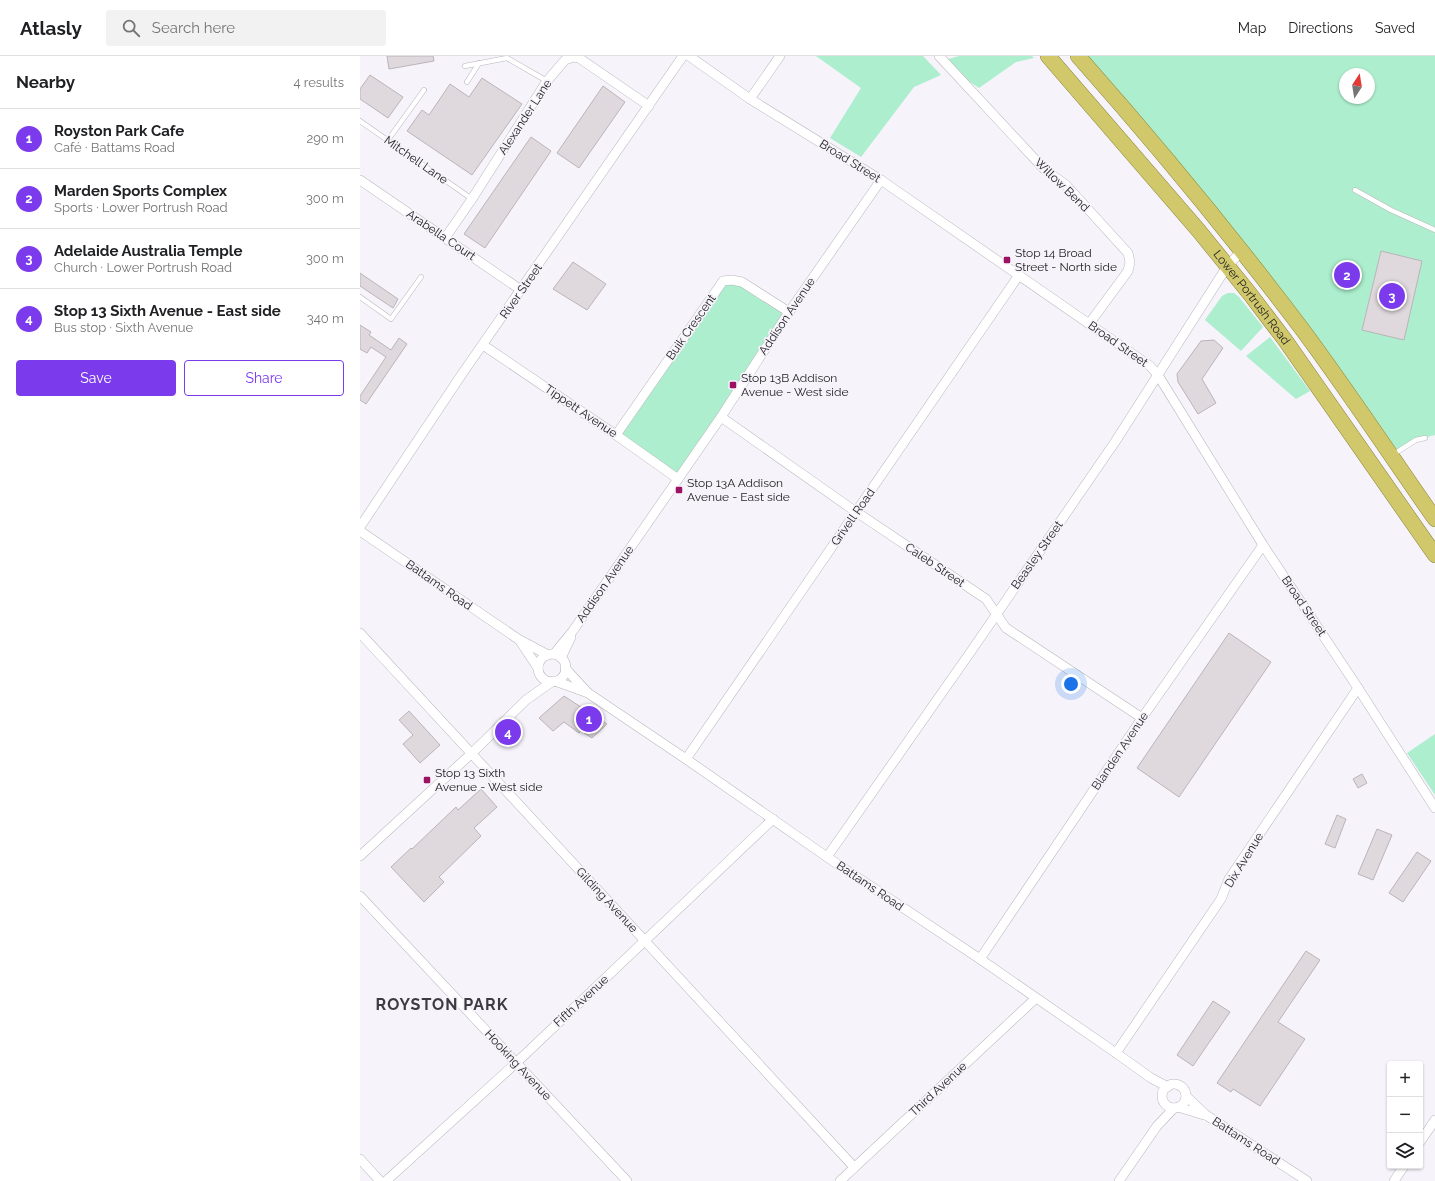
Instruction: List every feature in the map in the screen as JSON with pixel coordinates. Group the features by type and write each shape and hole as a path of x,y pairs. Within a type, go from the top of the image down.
{"highway":[{"name":"Lower Portrush Road","path":"1048,56 1228,265 1277,329 1435,555"},
{"name":"Lower Portrush Road","path":"1078,56 1118,101 1242,251 1302,329 1435,519"},
{"path":"1250,294 1269,298 1278,298 1277,329"},
{"path":"1406,512 1421,520 1435,524"}],"street":[{"name":"River Street","path":"360,527 483,344 683,56"},
{"name":"Broad Street","path":"689,56 750,99 881,180 1150,366 1158,375 1263,545 1358,688 1435,808"},
{"path":"750,99 780,56"},
{"name":"Willow Bend","path":"939,56 1044,169 1066,185 1128,253 1130,262 1128,271 1089,324"},
{"name":"Alexander Lane","path":"445,238 472,199 547,81 565,60 574,57 579,58 649,106"},
{"name":"Arabella Court","path":"360,180 521,290"},
{"name":"Addison Avenue","path":"554,656 721,417 789,312 881,180"},
{"name":"Beasley Street","path":"827,857 1115,442 1228,265 1242,251"},
{"name":"Grivell Road","path":"686,759 1019,275"},
{"name":"Buik Crescent","path":"616,435 723,281 732,280 742,282 789,312"},
{"name":"Tippett Avenue","path":"483,344 678,479"},
{"name":"Caleb Street","path":"721,417 857,512 986,599 1006,628 1142,718"},
{"name":"Battams Road","path":"360,530 518,639 554,656"},
{"name":"Blanden Avenue","path":"980,959 1142,718 1263,545"},
{"name":"Gilding Avenue","path":"360,632 854,1167"},
{"name":"Battams Road","path":"518,639 539,671"},
{"path":"360,856 472,753 526,700 563,676 565,668 554,656 540,660 537,683 526,700"},
{"name":"Battams Road","path":"565,668 588,693 1116,1053 1150,1078 1165,1094"},
{"path":"539,671 543,678 549,682 554,681"},
{"name":"Battams Road","path":"554,681 588,693"},
{"name":"Dix Avenue","path":"1116,1053 1221,899 1229,879 1358,688"},
{"name":"Fifth Avenue","path":"386,1181 516,1063 773,819"},
{"name":"Hooking Avenue","path":"360,896 627,1181"},
{"name":"Third Avenue","path":"840,1181 1036,998"},
{"path":"1119,1181 1156,1126 1176,1108 1184,1103 1186,1096 1182,1087 1177,1085 1165,1094 1156,1126"},
{"path":"1165,1094 1168,1106 1176,1108"},
{"name":"Battams Road","path":"1186,1096 1206,1115 1307,1181"},
{"name":"Battams Road","path":"1176,1108 1206,1115"},
{"path":"1423,1138 1435,1120"},
{"path":"360,1159 380,1181"},
{"path":"1394,1181 1402,1169"}],"lane":[{"path":"465,66 506,58 547,81"},
{"path":"467,82 479,63"},
{"path":"388,140 424,90"},
{"name":"Mitchell Lane","path":"360,121 472,199"},
{"path":"1355,190 1391,210 1435,230"},
{"path":"360,297 391,319 421,277"},
{"path":"1391,456 1416,440 1425,438"}],"green space":[{"path":"816,56 923,56 941,75 914,87 861,157 830,138 861,88"},
{"path":"959,56 1032,56 1034,58 1016,62 979,88 959,75 945,60"},
{"path":"1078,56 1435,56 1435,435 1416,440 1391,456 1368,423"},
{"path":"732,280 789,312 678,479 616,435 723,281"},
{"path":"1228,293 1234,293 1239,297 1263,327 1241,351 1205,320 1222,296"},
{"path":"1270,337 1310,391 1296,399 1246,356"},
{"path":"1435,734 1435,795 1407,753"}],"building":[{"path":"387,56 433,56 434,61 389,69"},
{"path":"370,75 403,97 388,118 360,99 360,89"},
{"path":"482,78 522,104 472,175 407,131 422,110 429,115 450,84 469,97"},
{"path":"603,86 625,102 579,168 557,153"},
{"path":"531,137 551,151 485,248 464,234"},
{"path":"1381,251 1422,261 1404,340 1362,330"},
{"path":"573,262 606,284 587,310 553,289"},
{"path":"360,273 398,299 393,308 360,286"},
{"path":"360,325 371,332 369,335 391,350 399,338 407,344 366,404 360,400 360,396 386,357 371,347 367,353 360,349"},
{"path":"1214,340 1223,348 1202,379 1216,403 1198,414 1178,382 1177,374 1201,341"},
{"path":"1229,633 1271,662 1179,797 1137,768"},
{"path":"564,696 607,724 592,738 581,731 579,733 564,722 553,731 539,718"},
{"path":"409,711 440,745 420,763 403,744 413,735 399,720"},
{"path":"1362,774 1367,783 1358,788 1353,779"},
{"path":"481,789 497,807 474,828 481,836 439,877 444,882 424,902 391,867 456,807 458,810"},
{"path":"1337,815 1346,819 1335,848 1325,844"},
{"path":"1377,829 1392,835 1373,880 1358,874"},
{"path":"1417,852 1431,861 1403,902 1389,893"},
{"path":"1306,951 1320,960 1278,1022 1305,1039 1260,1106 1233,1089 1231,1092 1217,1083"},
{"path":"1213,1001 1230,1012 1193,1066 1177,1055"}],"place":[{"name":"Stop 14 Broad Street - North side","path":"1007,260"},
{"name":"Marden Sports Complex","path":"1347,275"},
{"name":"Adelaide Australia Temple","path":"1392,296"},
{"name":"Stop 13B Addison Avenue - West side","path":"733,385"},
{"name":"Stop 13A Addison Avenue - East side","path":"679,490"},
{"name":"Royston Park Cafe","path":"589,719"},
{"name":"Stop 13 Sixth Avenue - East side","path":"508,732"},
{"name":"Stop 13 Sixth Avenue - West side","path":"427,780"}],"district":[{"name":"ROYSTON PARK","path":"442,1004"}]}
